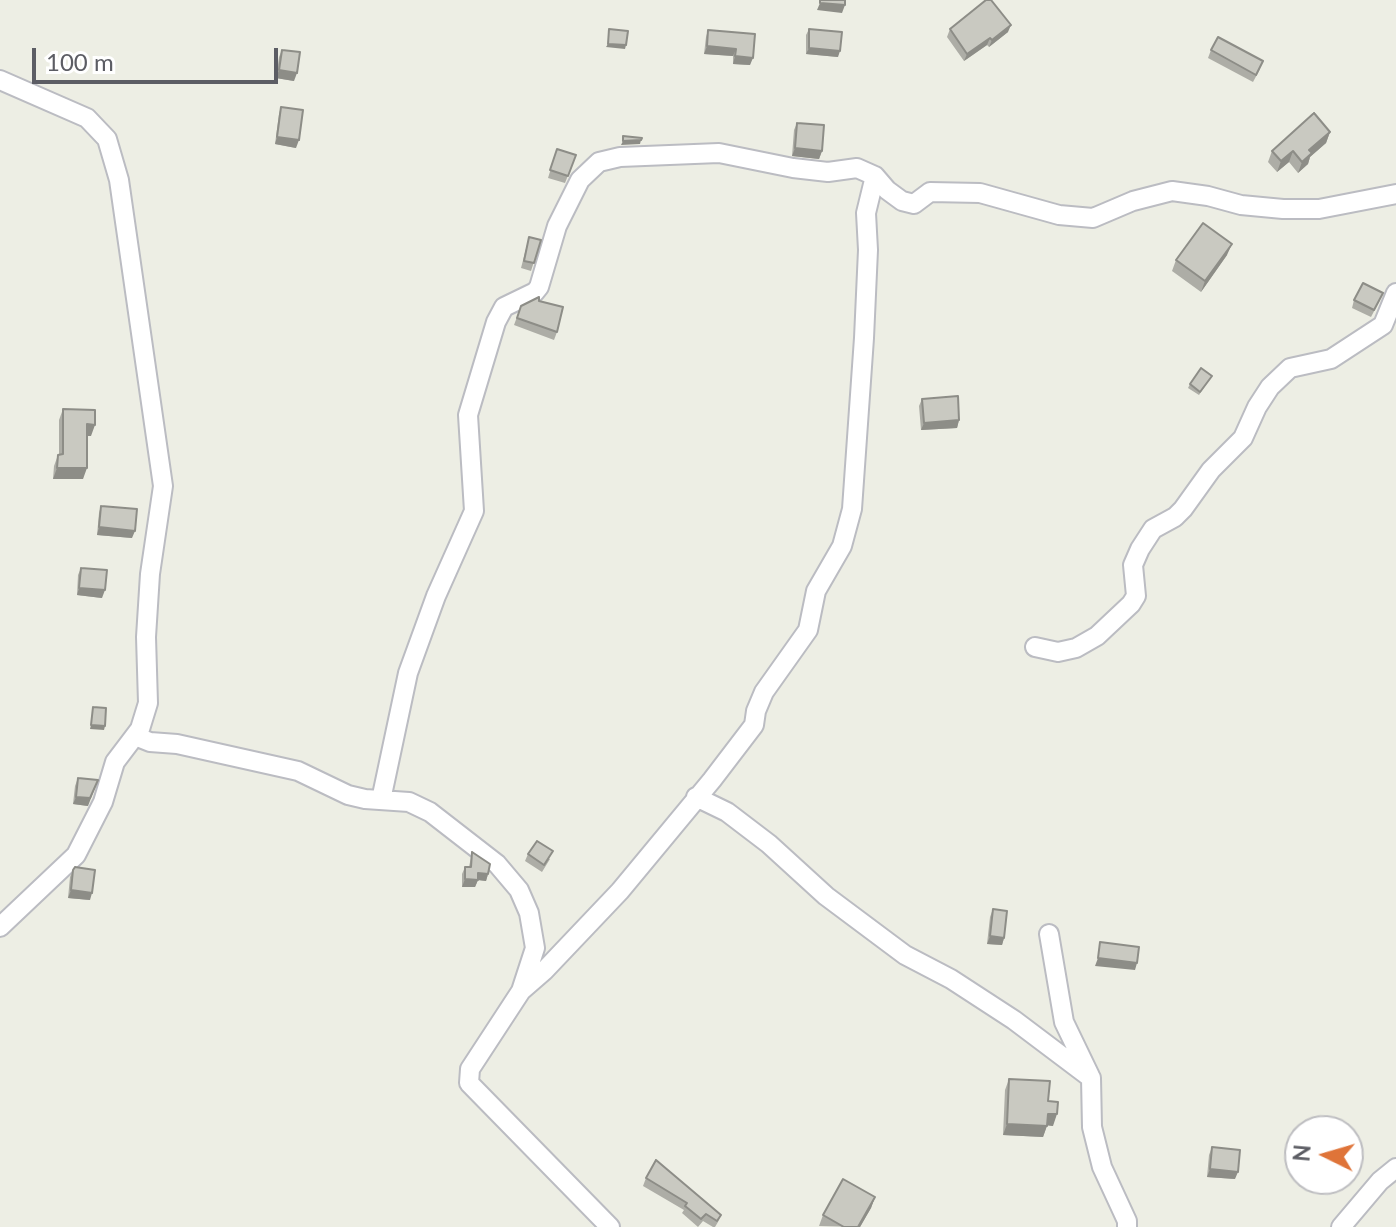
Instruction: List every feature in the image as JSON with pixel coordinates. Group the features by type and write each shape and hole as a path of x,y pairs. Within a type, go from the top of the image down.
{"street":[{"path":"0,80 87,118 107,139 119,180 163,486 150,574 146,637 148,703 140,729 115,762 103,802 76,855 0,927"},
{"path":"381,800 417,644 474,511 468,415 496,322 504,307 539,287 557,226 580,180 599,162 620,157 719,153 828,172 857,168 875,176 902,201 914,204 930,192 980,193 1059,215 1093,218 1133,201 1172,191 1241,205 1283,209 1319,209 1396,194"},
{"path":"521,991 620,891 754,725 764,692 808,630 816,591 842,546 852,509 864,338 868,250 866,213 875,176"},
{"path":"1035,647 1058,652 1076,648 1097,636 1131,604 1136,596 1133,565 1140,549 1153,529 1183,509 1211,470 1243,438 1270,387 1290,368 1331,359 1383,325 1396,293"},
{"path":"135,736 150,742 177,744 298,771 348,795 409,802 430,812 497,864 519,890 529,913 535,948 521,991 470,1069 469,1083 610,1227"},
{"path":"696,797 727,812 769,844 826,896 905,955 951,979 1014,1020 1091,1078"},
{"path":"1049,934 1064,1022 1091,1078 1092,1127 1102,1167 1127,1227"},
{"path":"1341,1227 1380,1181 1396,1168"}],"building":[{"path":"820,0 845,0 845,5 820,3"},
{"path":"986,0 991,0 1011,25 967,54 950,29"},
{"path":"609,29 628,31 626,45 608,44"},
{"path":"809,29 842,32 840,51 809,48"},
{"path":"708,30 755,34 753,58 735,56 736,49 707,46"},
{"path":"1218,37 1263,61 1256,75 1211,50"},
{"path":"282,50 300,52 297,73 279,70"},
{"path":"281,107 303,110 299,140 277,137"},
{"path":"1314,113 1330,132 1309,150 1312,153 1302,162 1293,151 1281,161 1272,151"},
{"path":"797,123 824,125 822,151 795,148"},
{"path":"623,136 642,138 623,141"},
{"path":"557,149 576,155 568,176 550,170"},
{"path":"1203,223 1232,244 1205,281 1176,260"},
{"path":"529,237 541,240 534,263 524,261"},
{"path":"1363,283 1383,293 1374,310 1354,300"},
{"path":"539,297 539,301 563,307 557,332 517,318 521,306"},
{"path":"1201,368 1212,376 1200,392 1190,384"},
{"path":"958,396 959,420 924,423 922,399"},
{"path":"63,409 95,410 95,425 87,424 87,468 57,468 58,455 63,454"},
{"path":"101,506 137,509 135,531 99,527"},
{"path":"81,568 107,570 105,590 79,588"},
{"path":"93,707 106,708 105,726 91,725"},
{"path":"78,778 98,780 90,798 76,797"},
{"path":"537,841 553,851 544,865 528,854"},
{"path":"472,852 490,864 488,874 478,873 478,880 465,879 465,867 471,867"},
{"path":"75,867 95,870 92,893 71,890"},
{"path":"993,909 1007,911 1004,938 990,936"},
{"path":"1100,942 1139,947 1137,963 1098,958"},
{"path":"1009,1079 1050,1081 1048,1101 1058,1102 1057,1114 1048,1114 1047,1126 1007,1124"},
{"path":"1212,1147 1240,1150 1238,1172 1210,1169"},
{"path":"656,1160 721,1215 717,1221 706,1214 701,1219 685,1206 687,1203 646,1178"},
{"path":"843,1179 875,1197 858,1227 844,1227 823,1215"}]}
